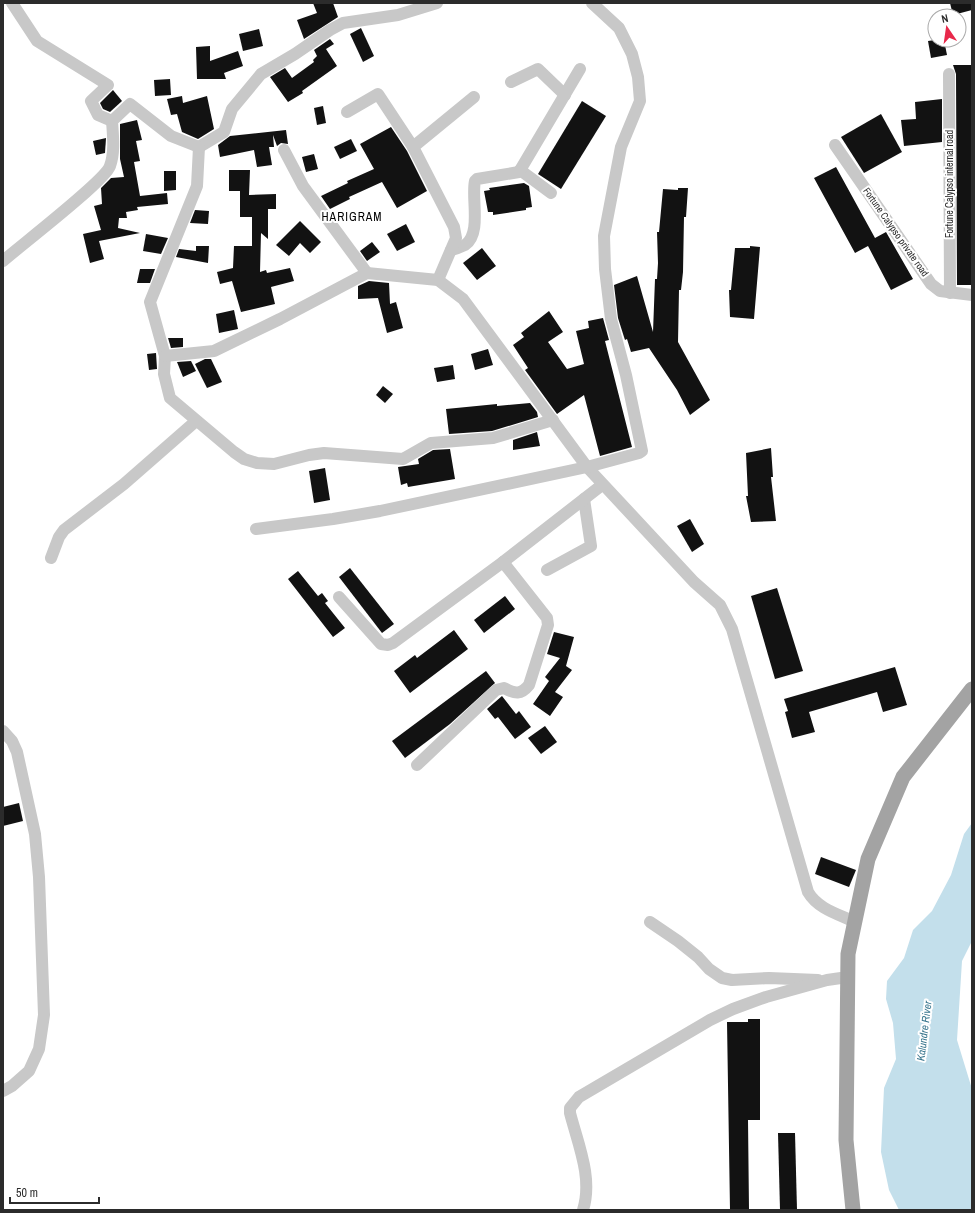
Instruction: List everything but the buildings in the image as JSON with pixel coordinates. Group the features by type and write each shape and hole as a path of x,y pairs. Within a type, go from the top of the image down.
{"main road":[{"path":"853,1210 846,1140 848,954 868,859 903,777 972,689"}],"street":[{"path":"12,3 37,40 108,85 91,101 98,115 112,121"},
{"path":"200,147 224,132 232,109 260,74 295,54 330,30 343,23 398,15 437,3"},
{"path":"256,529 333,520 380,511 587,467 639,453 642,447 612,319 605,269 604,236 621,147 640,101 638,77 632,54 619,28 592,3"},
{"path":"511,82 538,68 565,95"},
{"path":"451,250 466,244 473,234 475,219 475,181 477,179 515,173 520,170 580,69"},
{"name":"Fortune Calypso internal road","path":"949,74 950,293"},
{"path":"347,112 378,94 413,147 452,220 456,238 438,280"},
{"path":"413,147 474,97"},
{"path":"3,261 92,186 110,168 113,149 112,121 130,104 171,136 200,147"},
{"name":"Fortune Calypso private road","path":"835,145 931,284 940,291 972,295"},
{"path":"200,147 197,186 150,302 165,356 164,374 170,398 196,421 244,459 257,463 274,464 309,454 324,453 403,459 431,443 493,438 553,420"},
{"path":"284,150 302,186 367,273"},
{"path":"520,170 551,193"},
{"path":"165,356 214,351 280,319 367,273 438,280 463,299 587,467 602,485 694,582 720,605 732,629 808,892 813,900 822,907 855,922"},
{"path":"51,558 59,537 64,530 124,484 196,421"},
{"path":"339,596 381,644 388,645 503,562 602,485"},
{"path":"547,570 591,546 584,499"},
{"path":"417,765 496,690 504,688 514,693 519,693 524,691 529,685 548,625 547,618 503,562"},
{"path":"3,731 12,741 17,752 35,834 39,877 44,1015 39,1049 29,1071 12,1086 3,1091"},
{"path":"650,922 678,941 698,957 709,969 722,978 732,980 776,978 827,980"},
{"path":"583,1210 587,1197 587,1181 570,1113 570,1108 579,1097 710,1020 727,1012 766,997 827,980 848,977"}],"water":[{"name":"Kalundre River","path":"972,823 972,941 962,961 957,1040 972,1089 972,1210 899,1210 889,1190 881,1152 884,1088 896,1059 893,1023 886,999 887,981 904,958 913,930 932,911 951,875 964,834"}],"district":[{"name":"HARIGRAM","path":"352,217"}]}
